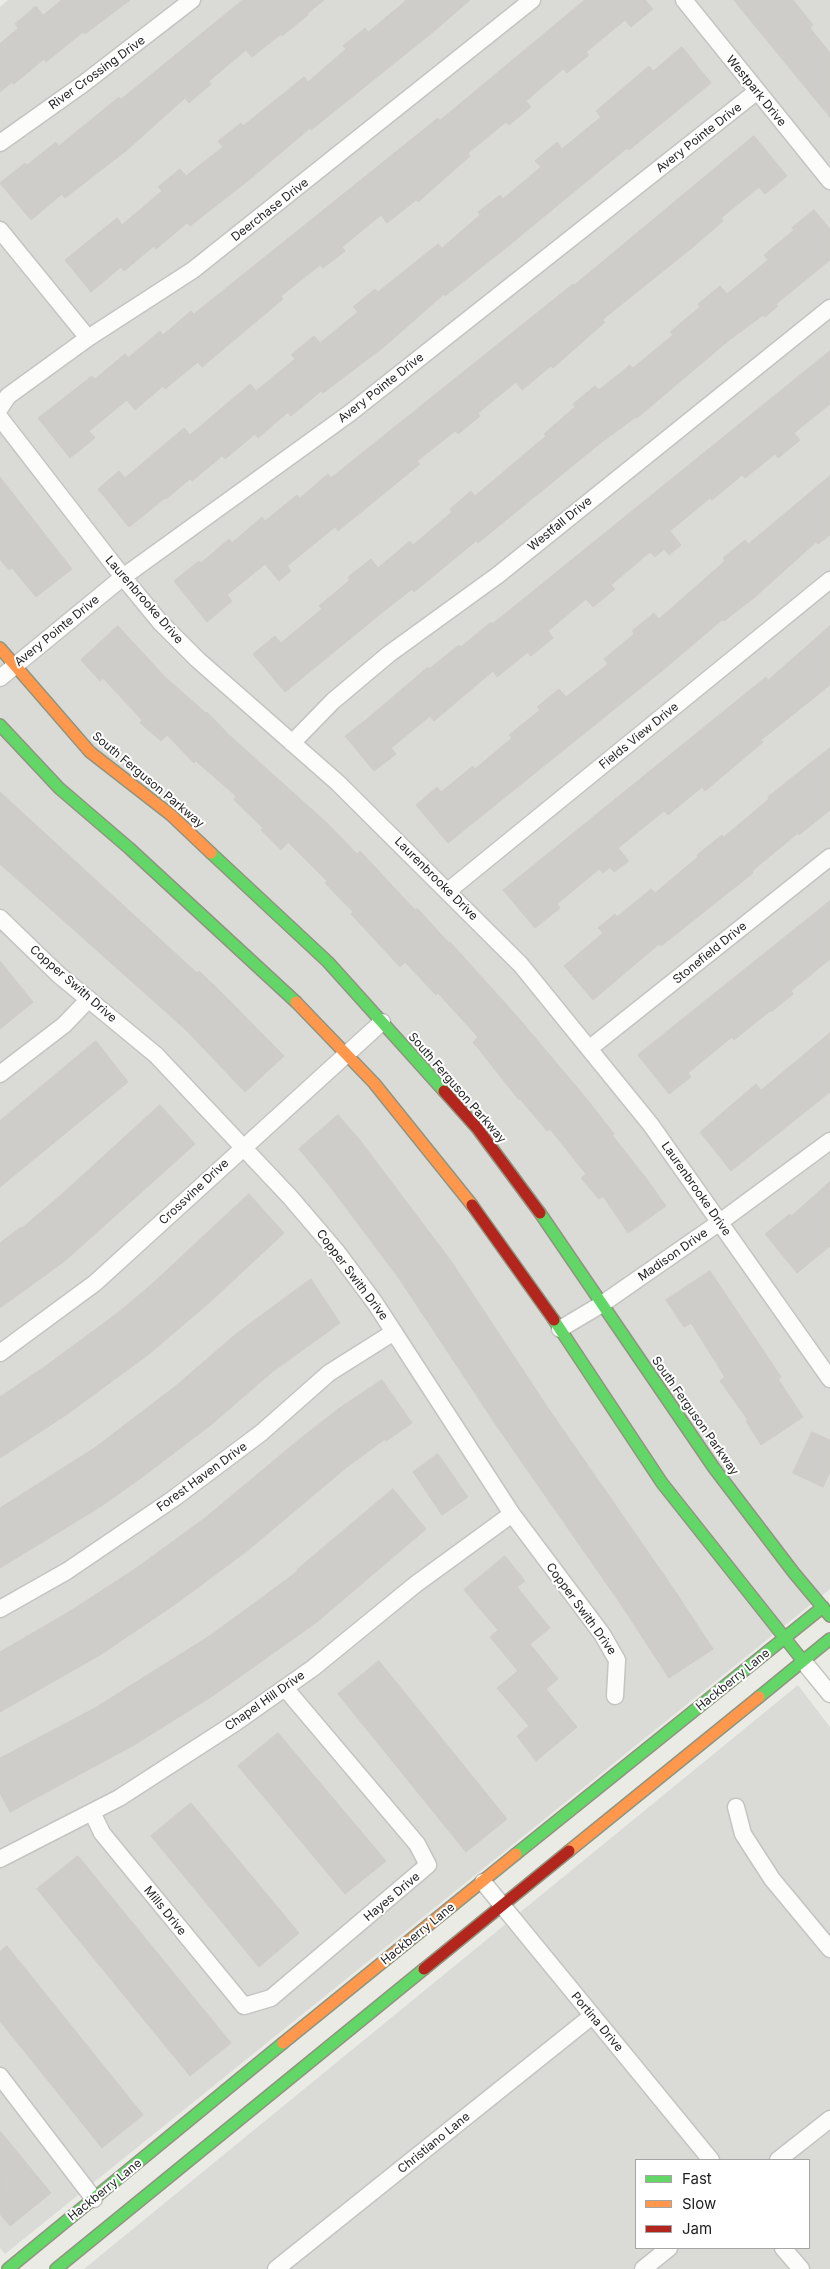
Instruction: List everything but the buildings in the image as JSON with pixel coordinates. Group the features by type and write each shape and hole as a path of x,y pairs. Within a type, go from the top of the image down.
{"street":[{"name":"River Crossing Drive","path":"0,143 83,84 192,0"},
{"name":"Deerchase Drive","path":"0,408 8,396 88,338 193,270 532,0"},
{"name":"Westpark Drive","path":"684,0 756,92 830,181"},
{"name":"Avery Pointe Drive","path":"0,678 123,577 350,413 756,92"},
{"path":"0,230 88,338"},
{"name":"Westfall Drive","path":"292,743 333,701 389,654 498,575 830,308"},
{"name":"Laurenbrooke Drive","path":"0,418 160,622 198,660 338,783 522,965 651,1125 830,1378"},
{"name":"Fields View Drive","path":"448,890 830,580"},
{"name":"South Ferguson Parkway","path":"0,648 90,752 171,815 328,962 477,1128 547,1223 714,1468 794,1573 828,1608"},
{"path":"0,725 59,788 218,928 303,1008 374,1083 472,1205 560,1329 662,1483 830,1694"},
{"name":"Stonefield Drive","path":"590,1048 830,857"},
{"name":"Copper Swith Drive","path":"0,918 59,974 156,1055 290,1197 338,1252 394,1332 512,1514 602,1634 617,1660 615,1696"},
{"path":"0,1074 64,1025 89,999"},
{"name":"Crossvine Drive","path":"0,1353 96,1284 242,1148 382,1022"},
{"name":"Madison Drive","path":"560,1329 602,1304 720,1222 830,1141"},
{"name":"Forest Haven Drive","path":"0,1609 67,1571 173,1500 261,1433 329,1373 394,1332"},
{"name":"Chapel Hill Drive","path":"0,1859 119,1798 285,1688 313,1668 416,1584 512,1514"},
{"name":"Hackberry Lane","path":"8,2269 343,1994 785,1637 828,1608"},
{"path":"56,2269 830,1639"},
{"name":"Hayes Drive","path":"244,2006 271,1998 428,1865 417,1844 285,1688"},
{"path":"736,1807 743,1834 772,1879 830,1949"},
{"name":"Mills Drive","path":"92,1812 102,1833 244,2006"},
{"name":"Portina Drive","path":"483,1882 711,2159"},
{"name":"Christiano Lane","path":"276,2269 592,2016"},
{"path":"0,2076 94,2199"},
{"path":"779,2159 830,2119"},
{"path":"643,2269 669,2249"},
{"path":"784,2249 801,2269"}],"shaded area":[{"path":"8,0 830,0 830,1589 5,2254 0,2248 0,7"},
{"path":"798,1685 830,1727 830,2269 84,2269"}],"traffic: fast":[{"path":"0,725 59,788 129,848 296,1002"},
{"path":"211,853 328,962 444,1091"},
{"path":"540,1213 714,1468 794,1573 830,1616"},
{"path":"554,1320 662,1483 803,1661"},
{"path":"516,1854 823,1607"},
{"path":"759,1697 830,1639"},
{"path":"56,2269 424,1969"},
{"path":"8,2269 283,2043"}],"traffic: slow":[{"path":"0,648 90,752 171,815 211,853"},
{"path":"296,1002 374,1083 472,1205"},
{"path":"569,1851 759,1697"},
{"path":"283,2043 516,1854"}],"traffic: jam":[{"path":"444,1091 477,1128 540,1213"},
{"path":"472,1205 554,1320"},
{"path":"424,1969 569,1851"}]}
